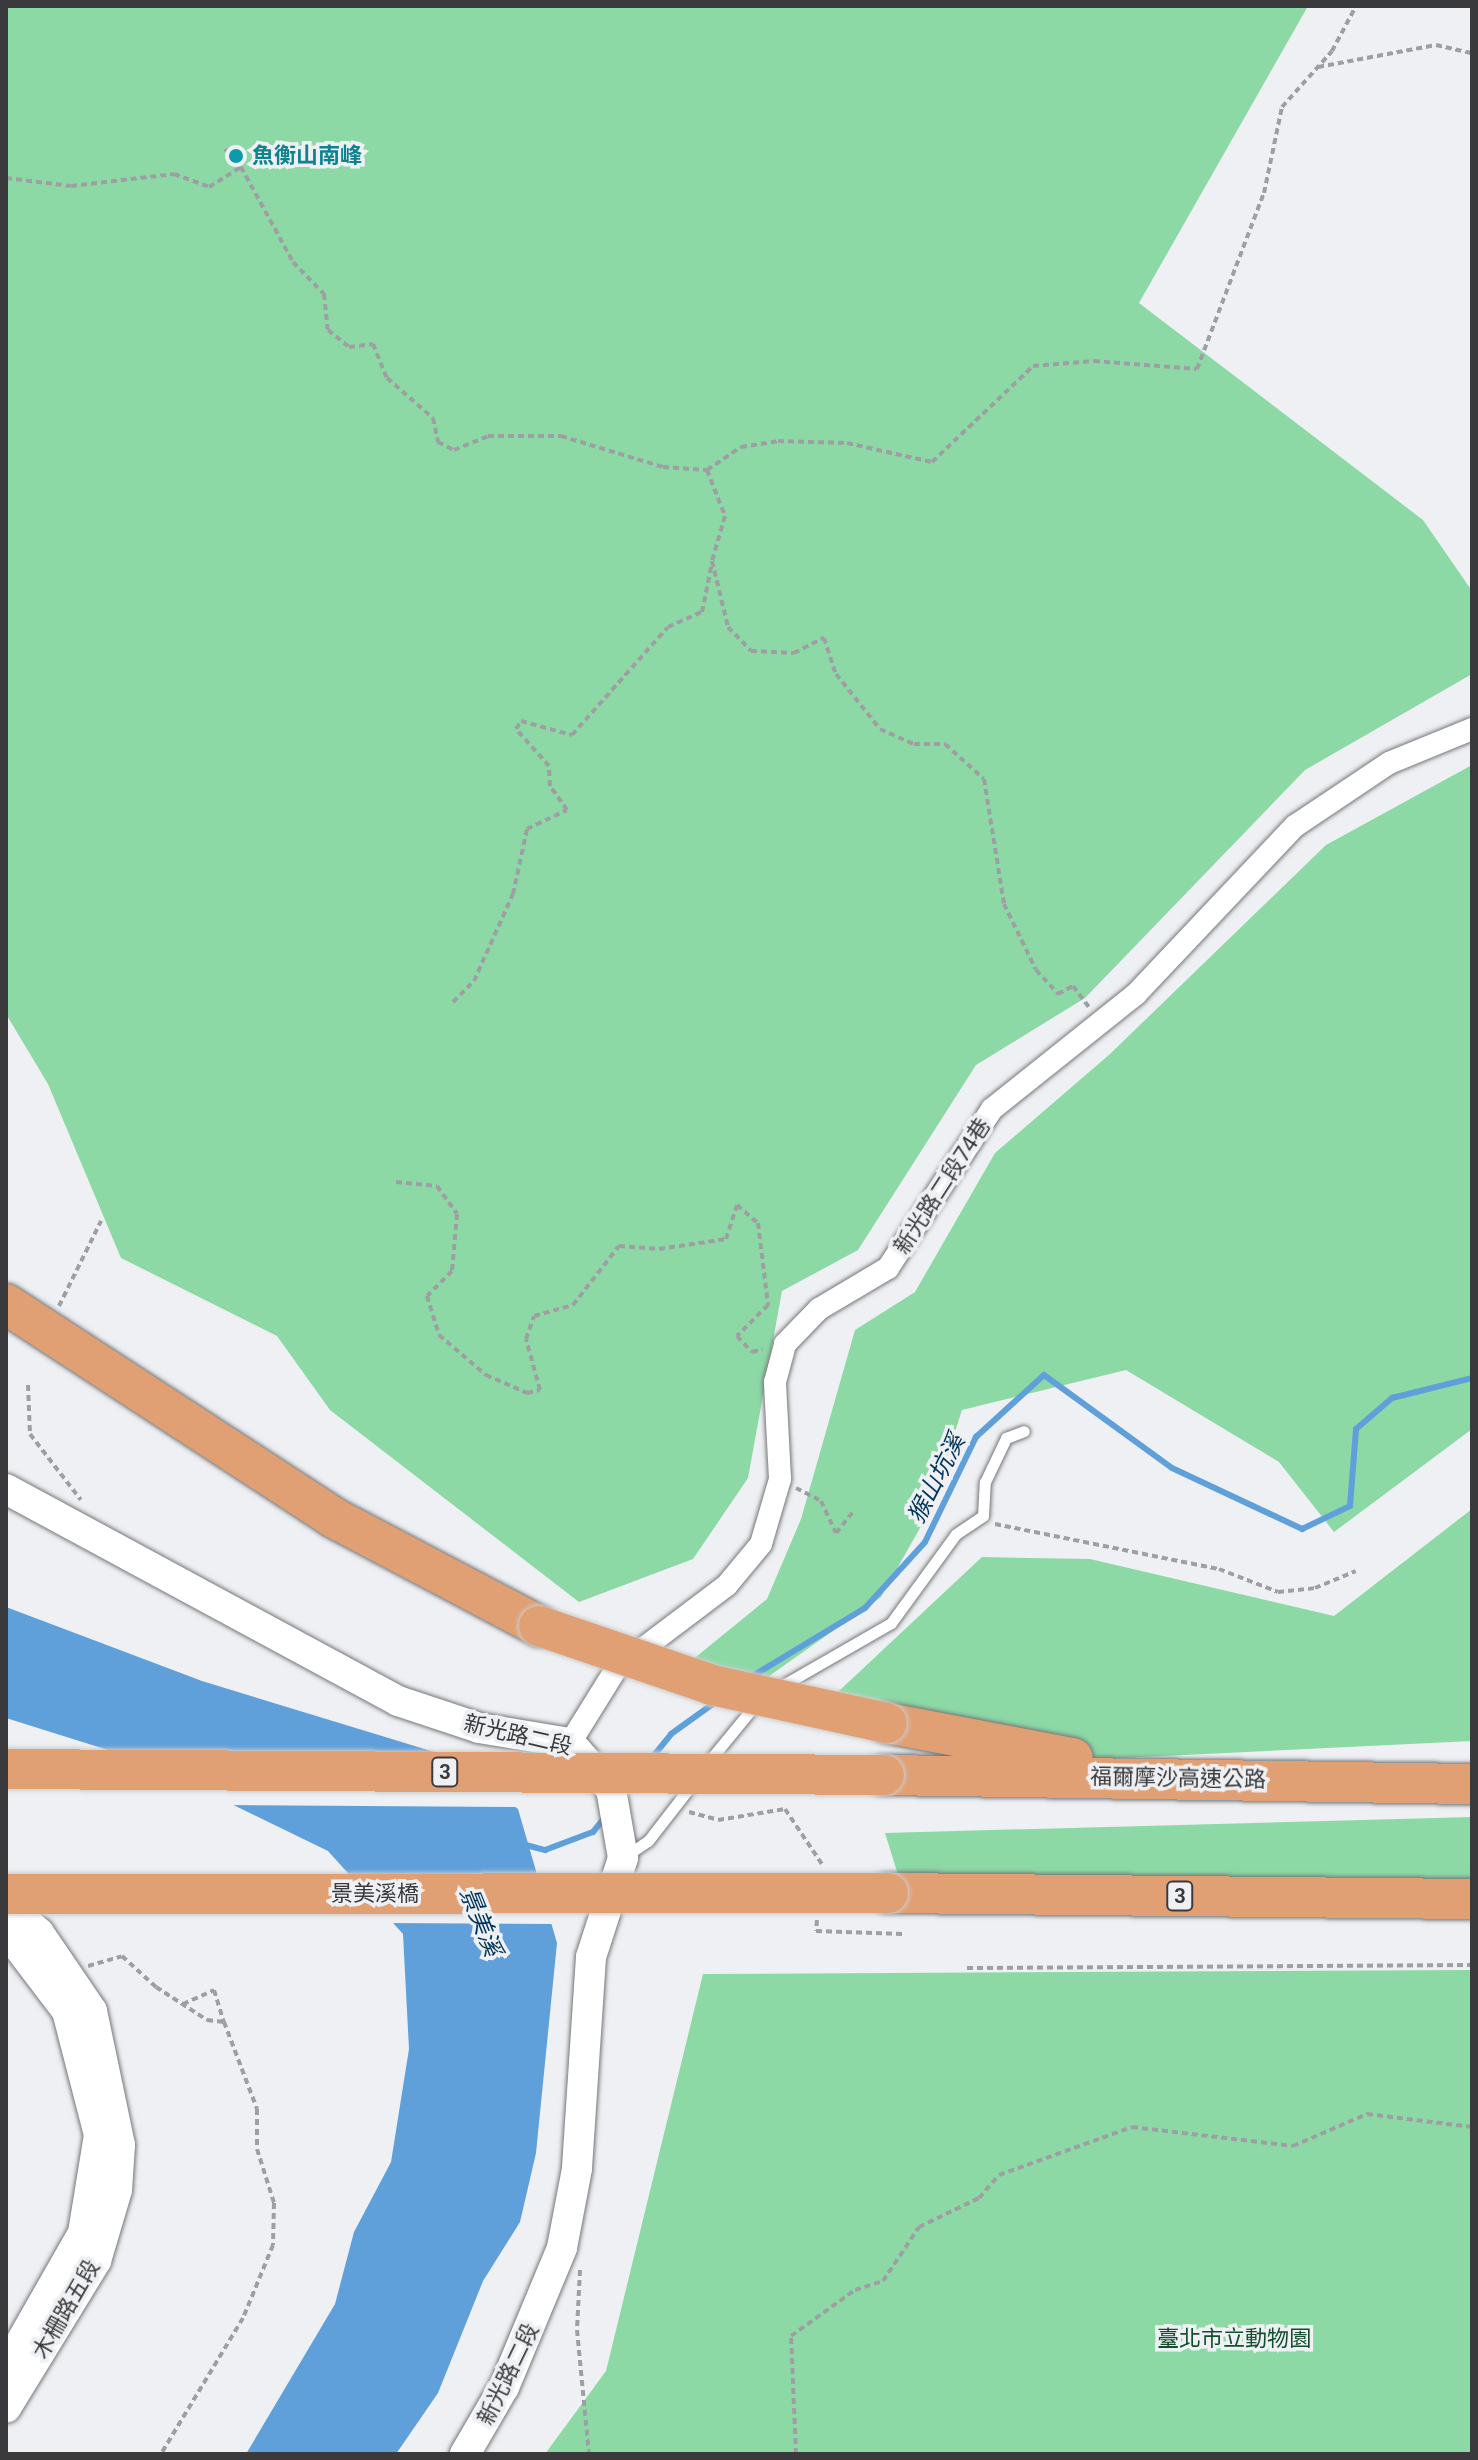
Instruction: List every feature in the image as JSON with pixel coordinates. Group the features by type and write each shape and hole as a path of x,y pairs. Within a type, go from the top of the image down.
{"highway":[{"path":"6,1304 334,1518 539,1626 726,1689 887,1723 1179,1777"},
{"name":"福爾摩沙高速公路","path":"6,1769 1179,1777 1472,1784"},
{"name":"景美溪橋","path":"6,1894 888,1893 1472,1899"}],"street":[{"name":"新光路二段74巷","path":"578,1748 616,1669 748,1563 780,1479 775,1382 785,1344 819,1309 888,1268 992,1109 1136,994 1295,826 1389,763 1471,730"},
{"name":"新光路二段","path":"6,1489 107,1539 398,1701 479,1728 578,1748 611,1789 622,1846 591,1957 577,2169 562,2248 504,2387 465,2454"},
{"name":"木柵路五段","path":"6,1904 71,1973 92,2011 115,2092 117,2190 96,2261 6,2408"},
{"name":"木柵路五段","path":"6,1931 67,2011 99,2135 83,2233 6,2368"}],"lane":[{"path":"622,1846 648,1841 749,1709 891,1623 956,1534 983,1516 985,1482 1006,1438 1024,1431"}],"path":[{"path":"225,149 241,167 293,262 324,294 328,330 349,347 373,344 387,378 433,418 438,442 454,450 488,436 561,436 663,467 707,470 741,447 778,441 847,443 932,462 1033,366 1094,361 1197,369 1264,193 1282,107 1317,68 1356,6"},
{"path":"1317,68 1436,45 1472,53"},
{"path":"6,178 71,186 174,174 209,187 241,167"},
{"path":"453,1002 474,981 513,894 527,829 567,810 550,786 549,766 516,729 521,721 572,735 668,627 702,612 725,516 707,470"},
{"path":"712,561 728,627 751,651 794,653 824,638 836,674 880,729 914,744 945,744 984,779 1004,904 1036,970 1058,994 1073,986 1099,1022"},
{"path":"396,1182 437,1186 457,1214 452,1271 427,1296 439,1335 486,1375 527,1393 540,1390 526,1339 534,1316 573,1305 619,1246 659,1249 726,1239 737,1205 758,1223 768,1305 737,1336 752,1352 785,1344"},
{"path":"53,1320 101,1221"},
{"path":"28,1385 30,1434 107,1539"},
{"path":"780,1479 821,1501 836,1533 852,1513"},
{"path":"983,1516 1002,1528 1219,1569 1278,1592 1315,1588 1356,1571"},
{"path":"71,1973 122,1956 183,2004 224,2022"},
{"path":"967,1968 1472,1965"},
{"path":"161,2454 243,2318 273,2245 274,2203 257,2149 257,2109 214,1990 183,2004"},
{"path":"796,2454 791,2336 855,2290 883,2281 919,2227 979,2198 999,2175 1132,2127 1293,2146 1367,2114 1472,2127"},
{"path":"582,2260 577,2330 589,2454"}],"green space":[{"path":"6,6 1308,6 1139,303 1423,520 1472,591 1472,674 1305,770 1085,998 976,1065 858,1250 782,1291 748,1478 693,1559 579,1602 330,1410 277,1336 121,1258 48,1084 6,1014"},
{"path":"1472,765 1472,1429 1334,1532 1279,1462 1126,1370 962,1410 929,1512 881,1597 735,1700 675,1674 767,1599 801,1519 855,1330 915,1292 995,1153 1110,1054 1326,845"},
{"path":"1472,1509 1472,1741 1101,1759 808,1720 982,1557 1090,1559 1334,1616"},
{"path":"1472,1817 1472,1884 899,1878 885,1833"},
{"name":"臺北市立動物園","path":"1472,1970 1472,2454 545,2454 606,2371 703,1974"}],"water":[{"name":"景美溪","path":"6,1607 202,1681 441,1754 518,1809 557,1943 536,2153 520,2222 483,2281 438,2393 396,2454 246,2454 335,2304 354,2232 391,2162 409,2049 403,1934 328,1851 143,1761 6,1718"}],"pier":[{"path":"456,1760 522,1807 224,1805 141,1765"},
{"path":"345,1876 542,1876 556,1924 388,1923"}],"waterway":[{"name":"猴山坑溪","path":"749,1678 865,1608 925,1542 976,1437 1044,1375 1172,1468 1302,1529 1350,1506 1356,1429 1392,1398 1472,1378"},
{"name":"猴山坑溪","path":"651,1759 671,1734 717,1701"},
{"name":"猴山坑溪","path":"522,1844 545,1850 593,1832 607,1815"}],"place":[{"name":"魚衡山南峰","path":"236,156"}]}
